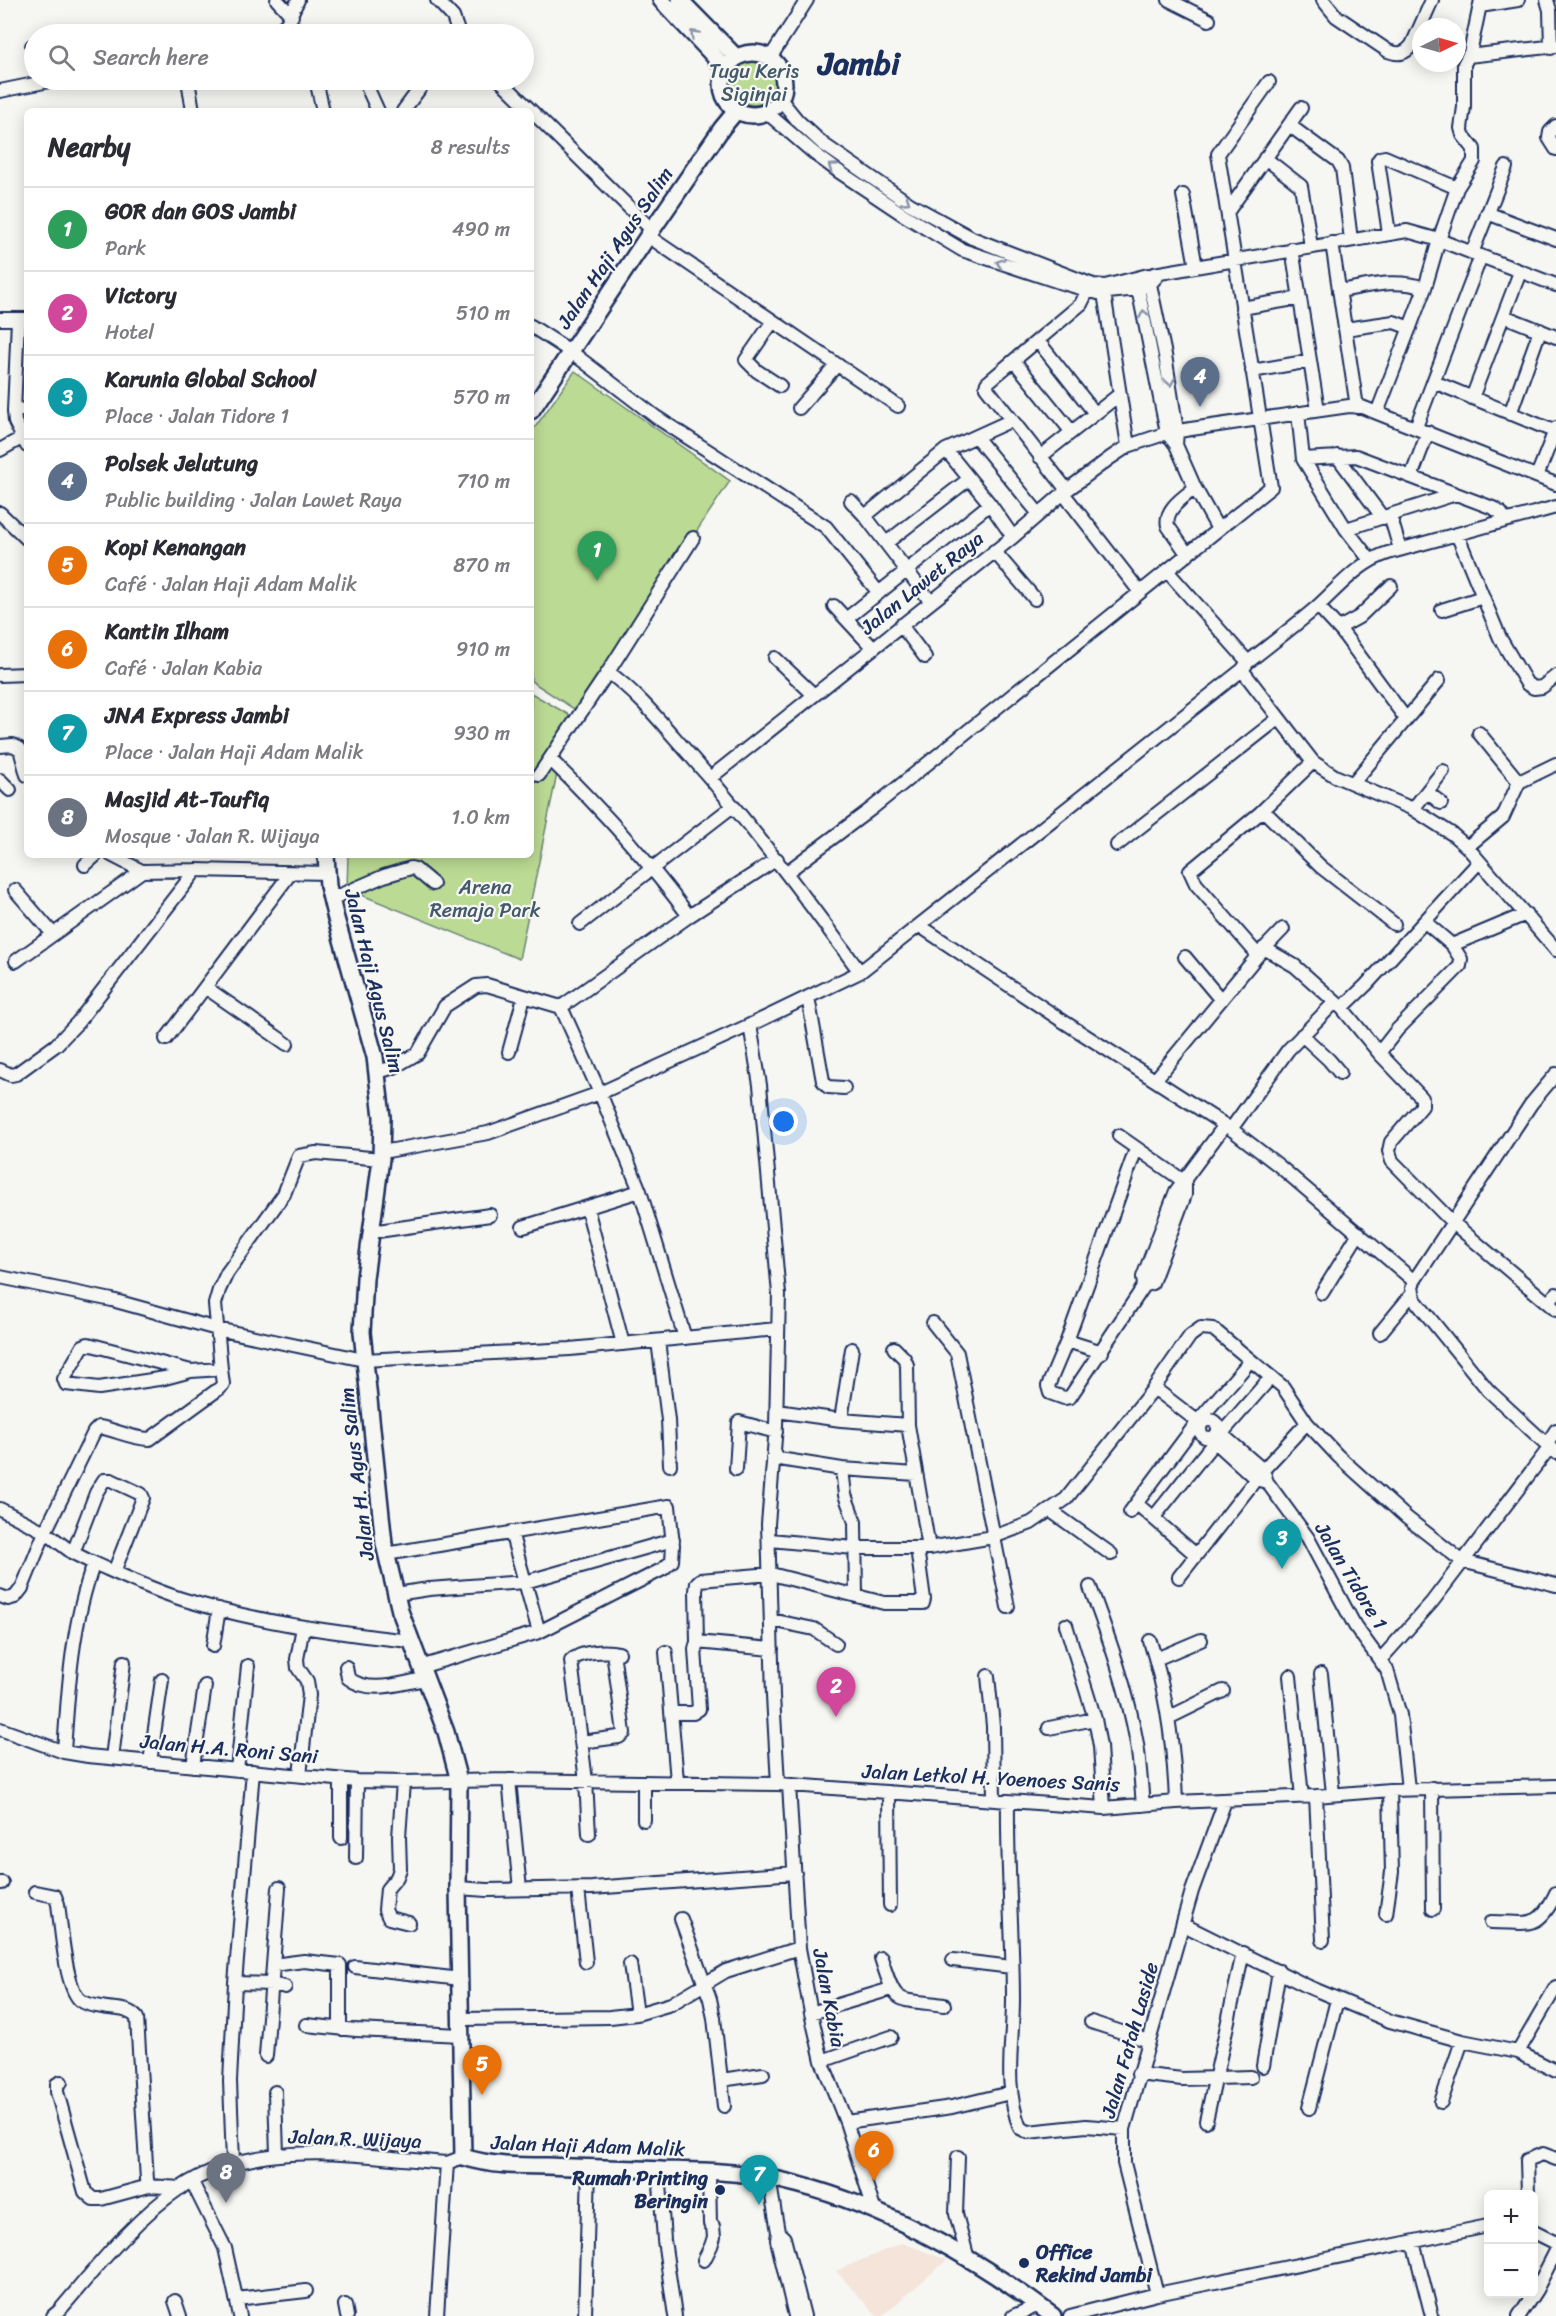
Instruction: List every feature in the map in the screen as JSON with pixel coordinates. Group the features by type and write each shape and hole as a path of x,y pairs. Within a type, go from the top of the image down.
{"main road":[{"path":"661,0 731,63"},
{"path":"680,0 731,63"},
{"path":"755,53 770,58 777,64 784,81 780,99 766,112 747,114 737,110 725,96 723,78 731,63 755,53"},
{"name":"Jalan Haji Agus Salim","path":"534,406 650,233 722,128 737,110"},
{"name":"Jalan Haji Agus Salim","path":"326,858 331,899 378,1072 382,1117 381,1156"},
{"name":"Jalan H. Agus Salim","path":"381,1156 363,1314 364,1360 386,1554 410,1641 446,1732 459,1781"},
{"name":"Jalan Haji Adam Malik","path":"459,1781 458,1888 463,2157 482,2163 709,2172 769,2178 874,2209 968,2259 1053,2316"}],"street":[{"path":"277,0 295,24"},
{"path":"284,24 298,0"},
{"path":"437,0 453,16 456,24"},
{"path":"770,58 807,0"},
{"path":"1170,0 1209,20"},
{"path":"1323,0 1336,16 1396,54 1407,51 1412,45 1432,0"},
{"path":"1377,413 1425,288 1438,240 1457,189 1474,161 1475,154 1471,143 1463,135 1461,128 1464,107 1464,64 1468,56 1480,3 1518,0"},
{"path":"1468,56 1554,47 1547,0"},
{"path":"787,872 871,809 1271,487 1218,154 1269,82"},
{"path":"0,91 24,86"},
{"path":"190,90 193,108"},
{"path":"318,90 321,108"},
{"path":"369,90 377,108"},
{"path":"405,108 419,90"},
{"path":"510,90 527,108"},
{"path":"780,99 798,121 845,162 910,204 972,238 1067,280"},
{"path":"1227,211 1301,108"},
{"path":"766,112 838,171 962,250 1104,293 1196,267 1407,231 1438,240 1556,285"},
{"path":"534,115 650,233 836,366 898,406"},
{"path":"1289,125 1338,161 1342,168 1351,240"},
{"path":"1556,126 1550,132 1549,138 1556,149"},
{"path":"1389,233 1378,161 1380,158 1385,157 1457,189"},
{"path":"1265,158 1301,186 1311,246"},
{"path":"1411,477 1434,382 1476,255 1487,213 1506,167"},
{"path":"1184,195 1196,267"},
{"path":"1487,213 1556,239"},
{"path":"1332,243 1356,407 1422,430 1556,484"},
{"path":"1292,249 1318,411"},
{"path":"1472,398 1520,272"},
{"path":"1089,287 1146,280"},
{"path":"1146,280 1165,355 1172,432"},
{"path":"1146,280 1152,357 1172,432 1195,488 1218,529"},
{"path":"1339,291 1391,282 1408,283 1425,288"},
{"path":"1089,287 1081,304 987,383 986,387 1140,592"},
{"path":"1104,293 1128,446"},
{"path":"1242,308 1300,298"},
{"path":"1504,316 1556,337"},
{"path":"0,320 23,319 21,374 14,411 15,422 24,438"},
{"path":"773,321 746,360 780,386"},
{"path":"1345,329 1394,322 1410,328"},
{"path":"534,328 570,351 656,417 822,525 879,593"},
{"path":"1510,414 1540,330"},
{"path":"1038,341 1095,412"},
{"path":"1152,357 1165,355"},
{"path":"1014,361 1071,431"},
{"path":"1252,371 1310,361"},
{"path":"799,408 836,366"},
{"path":"1434,382 1510,414 1556,430 1537,476"},
{"path":"1040,457 1120,394"},
{"name":"Jalan Lawet Raya","path":"710,777 1012,537 1065,491 1128,446 1172,432 1298,413 1356,407"},
{"path":"14,411 24,409"},
{"path":"1298,413 1303,459 1346,529 1370,560"},
{"path":"865,516 946,450 1012,420"},
{"path":"976,437 1039,514"},
{"path":"0,450 24,440"},
{"path":"946,450 990,504 1012,537"},
{"path":"1336,456 1387,517 1400,549"},
{"path":"1303,459 1356,456 1493,508 1501,513 1504,519"},
{"path":"886,543 969,479"},
{"path":"1188,555 1168,526 1167,520 1171,509 1195,488"},
{"path":"1346,529 1456,494"},
{"path":"851,501 931,602"},
{"path":"846,620 990,504"},
{"path":"0,1596 8,1599 15,1597 22,1588 45,1532 94,1432 99,1427 114,1429 140,1439 150,1439 223,1384 215,1304 219,1290 227,1273 284,1194 299,1156 316,1153 381,1156 488,1133 600,1093 860,972 1245,666 1318,606 1360,566 1376,556 1504,519 1556,507"},
{"path":"0,513 24,536"},
{"path":"1457,534 1500,638 1527,684 1534,688 1542,687 1556,676"},
{"path":"539,775 693,538"},
{"path":"994,551 1035,599"},
{"path":"1168,572 1245,666 1279,718 1313,762 1335,776 1413,809 1452,834 1467,847 1556,950"},
{"path":"1339,628 1359,617 1391,586"},
{"path":"1442,610 1483,597"},
{"path":"834,606 873,648"},
{"path":"1318,606 1339,628 1406,719"},
{"path":"901,625 925,657"},
{"path":"775,658 814,695"},
{"path":"608,672 648,709 710,777 777,859 860,972"},
{"path":"0,675 24,674"},
{"path":"1353,783 1439,680"},
{"path":"1117,845 1279,718"},
{"path":"1479,733 1519,782"},
{"path":"0,746 13,745 20,749 24,764"},
{"path":"549,759 590,798 652,867 689,916"},
{"path":"1313,762 1263,810 1191,868 1190,873 1196,884 1261,952 1302,972 1338,1005 1422,1098 1422,1106 1391,1142 1389,1151 1392,1161 1452,1222 1553,1302"},
{"path":"1467,847 1503,817 1519,782 1556,764"},
{"path":"1413,809 1443,771"},
{"path":"0,780 10,790"},
{"path":"1426,792 1441,803"},
{"path":"580,924 733,806"},
{"path":"1263,810 1321,867 1394,924"},
{"path":"85,865 93,858"},
{"path":"117,858 142,871 327,873"},
{"path":"561,1007 689,916 777,859"},
{"path":"1136,1149 1067,1341 1048,1386 1050,1393 1064,1398 1070,1397 1144,1287 1143,1277 1176,1191 1288,1050 1317,1022 1366,985 1479,862"},
{"path":"331,899 384,876 411,868 433,884"},
{"path":"0,1070 11,1075 16,1074 56,1045 78,1022 196,870"},
{"path":"16,961 142,871"},
{"path":"166,1039 290,874"},
{"path":"15,890 53,934"},
{"path":"1452,945 1526,914"},
{"path":"1379,1053 1396,1030 1460,966 1461,959 1452,945 1425,922"},
{"path":"920,926 1228,1127 1359,1233 1414,1281"},
{"path":"1155,1080 1261,952 1283,929"},
{"path":"1185,957 1221,1000"},
{"path":"378,1072 394,1067 418,1053 445,1006 476,986 487,985 561,1007"},
{"path":"205,987 287,1044"},
{"path":"509,1052 524,997"},
{"path":"808,997 823,1081 828,1087 844,1088"},
{"path":"561,1007 600,1093 640,1191 685,1338"},
{"name":"Jalan Kabia","path":"750,1025 760,1085 779,1294 776,1432 768,1524 771,1649 783,1785 795,1873 799,1948 810,2013 822,2061 846,2122 874,2209"},
{"path":"1302,1035 1340,1073"},
{"path":"1380,1333 1412,1294 1414,1281 1452,1222 1531,1104 1556,1074"},
{"path":"1119,1136 1185,1182"},
{"path":"523,1227 640,1191"},
{"path":"587,1208 623,1344"},
{"path":"371,1232 490,1215"},
{"path":"1322,1293 1359,1233"},
{"path":"0,1277 112,1300 217,1329 364,1360 570,1349 777,1329"},
{"path":"1412,1294 1488,1390 1551,1448"},
{"path":"933,1323 957,1353 1008,1606"},
{"path":"770,1540 854,1548 923,1548 993,1537 1031,1523 1066,1499 1154,1389 1190,1336 1201,1328 1213,1329 1283,1387 1307,1422 1338,1456 1407,1518 1462,1561 1556,1585"},
{"path":"658,1341 668,1420 670,1465"},
{"path":"1067,1341 1102,1352"},
{"path":"191,1371 88,1344 83,1346 64,1379 66,1384 99,1388 165,1378 191,1371 221,1369"},
{"path":"671,1713 693,1713 699,1709 695,1649 697,1642 696,1591 700,1580 771,1574 884,1602 923,1603 923,1548 916,1474 908,1425 907,1365 904,1358 894,1348"},
{"path":"841,1420 852,1349"},
{"path":"1196,1554 1154,1517 1133,1508 1199,1422 1245,1367"},
{"path":"1154,1517 1216,1436 1265,1384"},
{"path":"1154,1389 1199,1422"},
{"path":"777,1411 841,1420 908,1425"},
{"path":"1199,1422 1214,1421 1216,1436"},
{"path":"736,1469 739,1422 776,1432"},
{"path":"1179,1577 1303,1427"},
{"path":"1380,1660 1432,1602 1551,1448 1556,1430"},
{"name":"Jalan Tidore 1","path":"1216,1436 1262,1477 1308,1538 1355,1626 1380,1660 1392,1683 1400,1715 1408,1789"},
{"path":"773,1458 842,1469 916,1474"},
{"path":"842,1469 845,1495 855,1522 856,1596"},
{"path":"73,1553 96,1493 104,1480 111,1480 137,1492 142,1498 114,1572"},
{"path":"346,1667 348,1678 363,1687 376,1688 538,1632 663,1569 672,1561 673,1540 669,1506 386,1554"},
{"path":"0,1509 45,1532 73,1553 183,1600 340,1634 410,1641"},
{"path":"1051,1511 1111,1554"},
{"path":"511,1532 538,1632"},
{"path":"396,1594 429,1589 525,1582 673,1540"},
{"path":"64,1752 67,1700 80,1614 86,1584 94,1563"},
{"path":"1090,1587 1126,1696 1137,1744 1143,1804"},
{"path":"213,1646 219,1609"},
{"path":"771,1620 814,1629 836,1644"},
{"path":"1066,1625 1095,1719 1100,1746 1104,1808"},
{"path":"300,1775 309,1695 307,1681 298,1668 297,1659 303,1627"},
{"path":"1156,1659 1201,1640"},
{"path":"1149,1641 1163,1682 1176,1802"},
{"path":"697,1642 771,1649"},
{"path":"581,1742 619,1737 624,1733 616,1652 590,1653 575,1657 571,1661 581,1742 586,1781 589,1834"},
{"path":"666,1652 677,1781"},
{"path":"111,1758 124,1662"},
{"path":"237,1770 248,1666"},
{"path":"1321,1674 1333,1794"},
{"path":"988,1676 993,1726 994,1800"},
{"path":"1290,1676 1302,1797"},
{"path":"150,1762 162,1680"},
{"path":"194,1766 205,1686"},
{"path":"1168,1718 1223,1691"},
{"path":"1049,1728 1095,1719"},
{"name":"Jalan H.A. Roni Sani","path":"0,1729 64,1752 111,1758 341,1780 459,1781"},
{"path":"233,2163 230,2081 235,1983 253,1771"},
{"path":"341,1780 341,1838"},
{"path":"509,1780 520,1889"},
{"path":"356,1858 357,1781"},
{"name":"Jalan Letkol H. Yoenoes Sanis","path":"459,1781 644,1783 677,1781 783,1785 1104,1808 1408,1789 1556,1786"},
{"path":"403,1782 399,1838 400,1869 397,1877 387,1889 386,1910 389,1918 409,1923"},
{"path":"644,1783 644,1820"},
{"path":"1432,1788 1433,1909"},
{"path":"1386,1914 1392,1872 1390,1790"},
{"path":"889,1792 890,1905"},
{"path":"1316,1796 1323,1940"},
{"name":"Jalan Fatah Laside","path":"1157,2294 1124,2163 1124,2129 1192,1892 1225,1801"},
{"path":"1008,1802 1013,1998 1010,2092 1017,2120 1023,2131 1086,2126 1124,2129"},
{"path":"458,1888 578,1889 795,1873"},
{"path":"266,2056 279,1888"},
{"path":"578,1889 586,1962"},
{"path":"35,1892 55,1896 65,1958 76,1995 88,2004 125,2010 132,2012 137,2018 149,2186"},
{"path":"1491,1922 1534,1922 1542,1917 1556,1893"},
{"path":"681,1919 714,2018 724,2106"},
{"path":"1184,1925 1336,2000 1390,2021 1462,2041 1518,2052 1556,2070"},
{"path":"462,2019 610,2017 637,2014 671,2004 726,1971 799,1948"},
{"path":"1206,2121 1243,1953"},
{"path":"881,1958 895,1996 902,2000 944,2005"},
{"path":"952,1960 1012,1967"},
{"path":"273,1965 304,1961 340,1965 340,2029"},
{"path":"630,1964 637,2014"},
{"path":"355,1967 461,1978"},
{"path":"1263,2066 1279,1971"},
{"path":"235,1983 272,1984 285,1987"},
{"path":"1518,2052 1556,1987"},
{"path":"810,2013 891,1989"},
{"path":"1309,2108 1336,2000"},
{"path":"1091,2022 1149,2040"},
{"path":"306,2025 340,2029 461,2035"},
{"path":"822,2061 891,2037"},
{"path":"1441,2102 1462,2041"},
{"path":"721,2080 763,2074"},
{"path":"1138,2074 1182,2079 1251,2077"},
{"path":"61,2082 57,2084 57,2092 85,2192 93,2199 101,2199 149,2186 186,2185 221,2239 240,2316"},
{"path":"275,2092 277,2155"},
{"path":"846,2122 952,2107 1010,2092"},
{"name":"Jalan R. Wijaya","path":"57,2314 119,2242 186,2185 233,2163 277,2155 334,2154 447,2163 463,2157"},
{"path":"1528,2190 1527,2160 1543,2154 1556,2159"},
{"path":"957,2157 956,2214 968,2259"},
{"path":"437,2316 447,2163"},
{"path":"585,2316 589,2168"},
{"path":"659,2170 664,2240 675,2316"},
{"path":"704,2260 714,2237 713,2226 710,2224 709,2172"},
{"path":"769,2178 778,2232 784,2238 793,2268 800,2316"},
{"path":"1070,2316 1157,2294 1484,2227"},
{"path":"1538,2234 1556,2242"},
{"path":"1413,2242 1432,2316"},
{"path":"1519,2316 1536,2290 1556,2251"},
{"path":"236,2299 306,2291"},
{"path":"175,2301 180,2316"},
{"path":"1013,2316 1039,2305"}],"shaded area":[{"path":"902,2243 947,2260 882,2316 877,2316 836,2271"}],"green space":[{"name":"Tugu Keris Siginjai","path":"754,61 763,62 770,67 775,74 775,92 770,99 763,104 754,105 745,104 738,99 733,92 732,83 733,74 738,67 745,62"},
{"path":"575,371 730,481 577,711 534,683 534,429"},
{"name":"Arena Remaja Park","path":"534,695 569,715 519,959 347,889 348,858 534,858"}],"place":[{"name":"Polsek Jelutung","path":"1200,407"},
{"name":"GOR dan GOS Jambi","path":"597,581"},
{"name":"Karunia Global School","path":"1282,1569"},
{"name":"Victory","path":"836,1717"},
{"name":"Kopi Kenangan","path":"482,2095"},
{"name":"Kantin Ilham","path":"874,2181"},
{"name":"Rumah Printing Beringin","path":"720,2190"},
{"name":"Masjid At-Taufiq","path":"226,2203"},
{"name":"JNA Express Jambi","path":"759,2205"},
{"name":"Office Rekind Jambi","path":"1024,2263"}],"district":[{"name":"Jambi","path":"859,63"}]}
